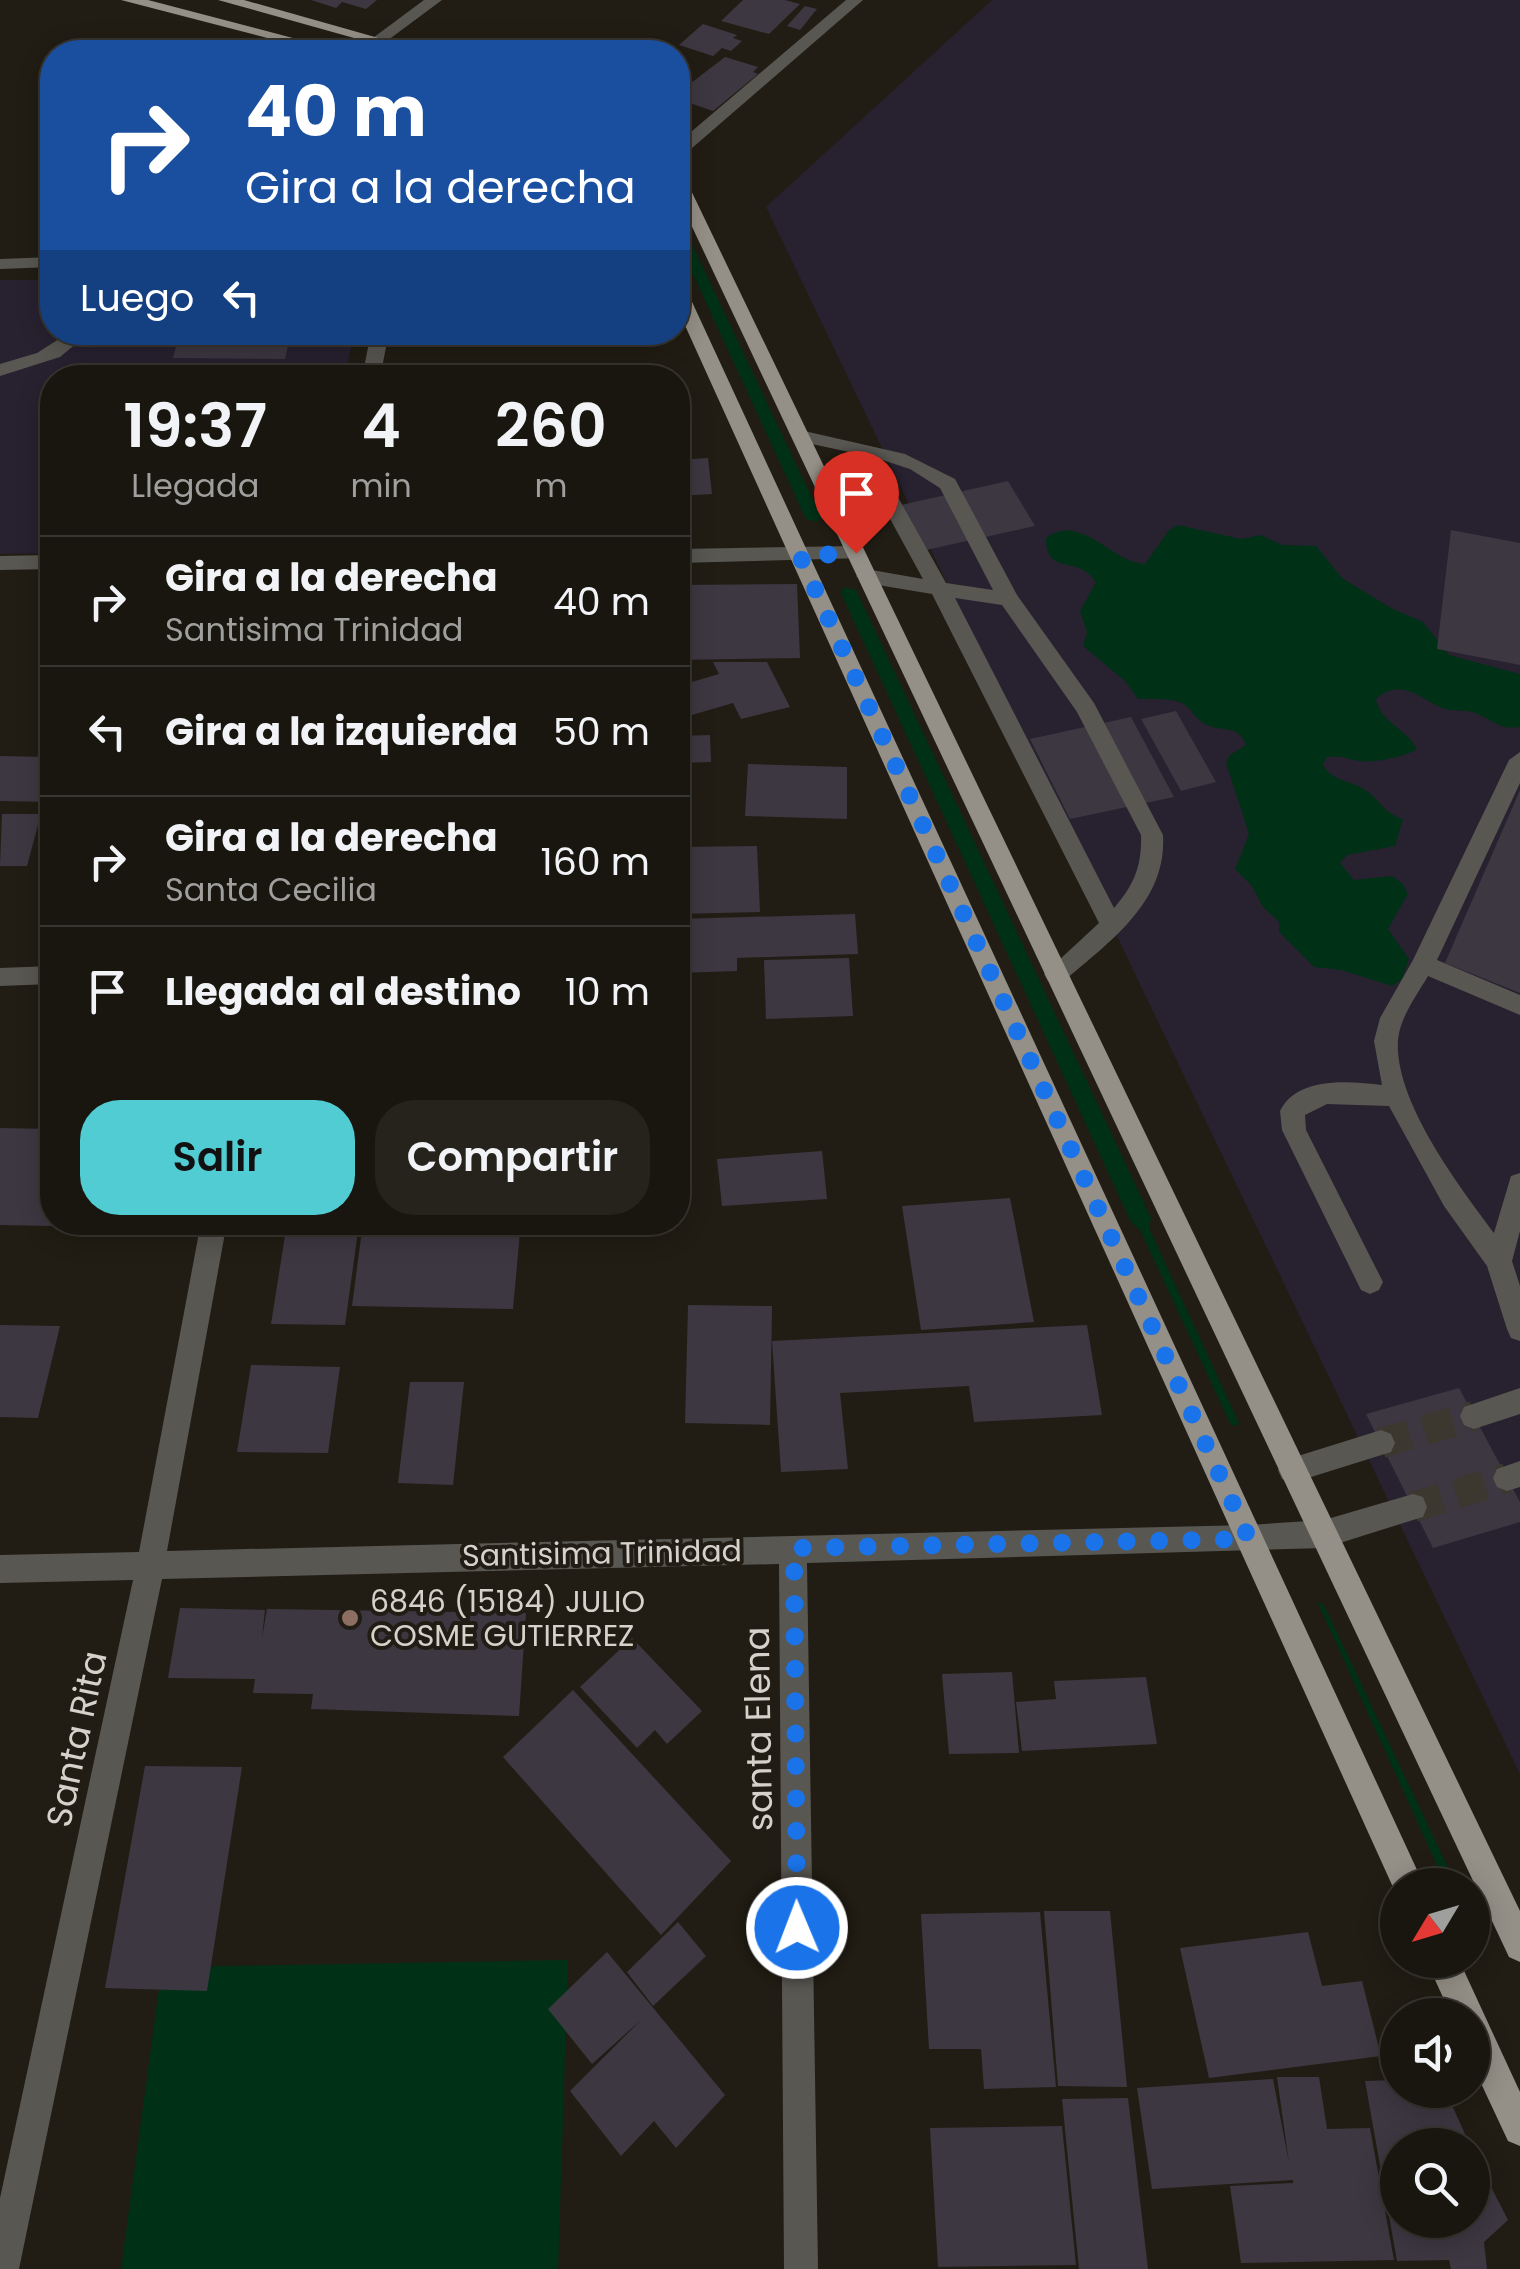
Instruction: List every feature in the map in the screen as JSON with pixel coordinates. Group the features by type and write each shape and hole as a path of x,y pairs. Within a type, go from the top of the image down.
{"main road":[{"path":"128,0 290,40"},
{"path":"226,0 376,40"},
{"path":"690,205 1520,1946"},
{"path":"690,316 1400,1868"},
{"path":"1490,2065 1520,2129"}],"street":[{"path":"376,40 434,0"},
{"path":"690,141 855,0"},
{"path":"0,264 40,262"},
{"path":"0,370 33,363 70,345"},
{"path":"800,436 921,466 948,484 1008,598 1086,708 1152,835 1156,856 1151,875 1112,924 1056,974"},
{"path":"862,451 940,590 1112,924"},
{"path":"690,556 800,556 861,565 955,595 1008,598"},
{"path":"0,564 40,562"},
{"path":"1520,760 1392,1018 1386,1041 1397,1097 1453,1198 1498,1261 1520,1329"},
{"path":"1422,964 1520,1005"},
{"path":"0,977 40,975"},
{"path":"1370,1282 1294,1130 1292,1111 1304,1098 1320,1094 1397,1097"},
{"path":"1498,1261 1520,1184"},
{"name":"Santa Rita","path":"2,2269 151,1563 212,1235"},
{"path":"1474,1416 1520,1401"},
{"path":"1292,1470 1380,1443"},
{"name":"Santisima Trinidad","path":"0,1569 1249,1539 1324,1534 1413,1508"},
{"name":"santa Elena","path":"794,1548 801,2269"}],"shaded area":[{"path":"992,0 1520,0 1520,1774 766,207"},
{"path":"0,280 40,280 40,345 352,345 347,365 40,365 40,553 0,554"}],"green space":[{"path":"690,240 821,517 817,522 806,519 690,268"},
{"path":"1178,525 1241,539 1261,535 1282,545 1316,546 1342,578 1423,622 1449,655 1520,674 1520,727 1501,726 1475,713 1446,709 1410,692 1394,690 1376,699 1378,707 1417,749 1373,761 1327,757 1323,765 1341,780 1364,789 1403,819 1395,846 1347,855 1340,863 1354,880 1392,876 1408,894 1388,929 1409,959 1402,979 1392,986 1341,970 1314,967 1279,932 1279,922 1235,869 1249,834 1226,763 1230,755 1246,745 1243,738 1234,731 1205,724 1180,702 1138,699 1126,682 1083,646 1087,632 1080,611 1096,582 1081,569 1051,557 1046,538 1072,531 1133,562 1145,564 1169,530"},
{"path":"844,587 856,590 1151,1218 1149,1228 1239,1423 1237,1426 1231,1425 1140,1230 1131,1222 841,593"},
{"path":"1317,1601 1324,1605 1448,1868 1438,1868"},
{"path":"568,1960 558,2269 121,2269 162,1967"}],"building":[{"path":"311,0 377,0 366,9 342,2 336,8"},
{"path":"743,0 800,4 769,34 721,21"},
{"path":"805,6 817,9 800,30 787,26"},
{"path":"703,24 737,35 733,38 742,41 731,51 722,48 713,56 690,49 690,40 685,40"},
{"path":"725,57 758,67 753,72 758,74 713,111 690,103 690,84"},
{"path":"176,345 288,345 285,359 173,358"},
{"path":"176,363 284,364 284,365"},
{"path":"708,458 712,494 690,495 690,459"},
{"path":"1008,481 1035,526 926,550 901,505"},
{"path":"1451,530 1520,543 1520,665 1437,649"},
{"path":"797,584 800,658 690,660 690,585"},
{"path":"713,662 767,662 790,707 741,719 733,703 690,716 690,682 719,674"},
{"path":"1176,711 1216,782 1181,791 1141,719"},
{"path":"1131,717 1174,797 1070,819 1030,739"},
{"path":"710,735 711,762 690,763 690,736"},
{"path":"0,756 40,757 40,802 0,801"},
{"path":"748,764 847,767 847,819 745,816"},
{"path":"1520,790 1520,993 1445,963"},
{"path":"2,814 40,814 27,866 0,866"},
{"path":"757,846 760,912 690,914 690,847"},
{"path":"855,914 858,954 737,958 737,971 690,973 690,919"},
{"path":"849,958 853,1016 766,1019 764,960"},
{"path":"0,1128 40,1129 40,1226 0,1225"},
{"path":"822,1151 827,1199 722,1206 717,1159"},
{"path":"1010,1198 1034,1322 921,1330 902,1206"},
{"path":"285,1235 357,1235 345,1325 271,1324"},
{"path":"361,1235 520,1235 513,1309 352,1306"},
{"path":"688,1305 772,1306 770,1425 685,1423"},
{"path":"0,1325 60,1326 38,1418 0,1417"},
{"path":"1087,1325 1102,1415 974,1422 969,1386 840,1393 848,1469 781,1472 772,1341"},
{"path":"251,1365 340,1367 328,1453 237,1452"},
{"path":"410,1382 464,1382 453,1485 398,1483"},
{"path":"1459,1388 1520,1502 1520,1522 1433,1548 1366,1414"},
{"path":"180,1608 265,1610 262,1638 267,1609 526,1613 519,1716 311,1709 313,1694 253,1693 255,1679 168,1678"},
{"path":"632,1638 702,1711 667,1744 655,1730 637,1748 580,1687"},
{"path":"1012,1672 1019,1753 949,1754 942,1674"},
{"path":"1146,1677 1157,1744 1022,1751 1016,1702 1056,1699 1054,1681"},
{"path":"573,1690 731,1861 661,1935 503,1757"},
{"path":"145,1766 242,1767 207,1991 105,1988"},
{"path":"1044,1911 1110,1911 1127,2087 1058,2086"},
{"path":"1040,1912 1056,2087 984,2089 981,2049 929,2049 921,1914"},
{"path":"678,1922 706,1956 653,2006 627,1972"},
{"path":"1308,1932 1322,1986 1362,1981 1380,2056 1209,2078 1180,1948"},
{"path":"607,1952 725,2095 676,2148 654,2121 621,2156 570,2091 642,2019 592,2064 548,2009"},
{"path":"1277,2077 1319,2077 1327,2129 1370,2128 1380,2183 1380,2238 1390,2238 1394,2260 1241,2263 1230,2186 1293,2180 1152,2189 1137,2088 1273,2079 1289,2163"},
{"path":"1365,2081 1380,2081 1380,2108 1453,2108 1462,2128 1380,2128 1380,2165"},
{"path":"1128,2098 1148,2269 1079,2269 1062,2099"},
{"path":"1062,2126 1076,2265 938,2267 930,2128"},
{"path":"1490,2185 1508,2220 1490,2236"},
{"path":"1393,2238 1488,2238 1484,2242 1487,2269 1451,2269 1449,2260 1397,2261"}],"tunnel":[{"path":"1381,1443 1474,1416"},
{"path":"1413,1507 1507,1478"}],"place":[{"name":"6846 (15184) JULIO COSME GUTIERREZ","path":"350,1618"}],"route":[{"path":"797,1928 794,1548 1249,1539 800,556 856,553"}]}
